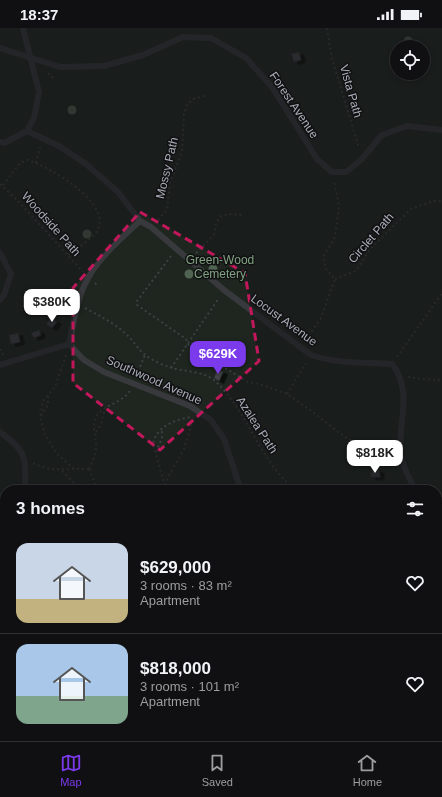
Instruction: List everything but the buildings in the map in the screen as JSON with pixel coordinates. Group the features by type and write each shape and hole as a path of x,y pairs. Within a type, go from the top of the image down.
{"lane":[{"path":"1,144 27,131 34,118 39,92 23,28"},
{"name":"Forest Avenue","path":"0,48 60,67 104,66 143,55 183,37 211,38 246,58 272,87 317,159 332,172"},
{"path":"332,172 346,172 362,158 382,135 407,126 442,130"},
{"name":"Locust Avenue","path":"27,131 59,146 86,164 118,192 140,221 151,227 177,248 224,290 311,355 341,362 392,364"},
{"path":"0,365 69,344 78,304 88,278 120,240 140,221"},
{"path":"0,253 11,274 4,295 0,300"},
{"name":"Southwood Avenue","path":"69,344 84,360 104,372 134,382 190,406 211,420 224,439 239,485"},
{"path":"392,364 400,375 404,397 401,426 401,456 413,485"},
{"path":"0,432 16,443 25,459 25,485"}],"path":[{"name":"Vista Path","path":"327,28 332,59 362,158"},
{"name":"Mossy Path","path":"151,227 167,210 170,183 182,152 184,114 186,105 193,99 205,96"},
{"path":"36,163 42,139"},
{"path":"1,184 20,163 28,160 36,163 79,190 96,206 100,217 95,233 68,255"},
{"path":"300,347 321,318 335,279 326,269 323,257 335,237 339,206 332,172"},
{"name":"Woodside Path","path":"1,184 88,278"},
{"name":"Circlet Path","path":"335,279 356,271 370,249 410,209 432,201 442,201"},
{"path":"189,260 214,235 216,223 221,216 242,214"},
{"path":"177,248 137,301 138,305 186,339 189,346 248,382 260,384 287,394 313,412 339,433 366,450 401,456"},
{"path":"171,368 224,290"},
{"path":"392,364 442,293"},
{"name":"Azalea Path","path":"78,304 108,320 120,329 145,355 171,368 190,370 214,380 237,408 269,461 290,485"},
{"path":"69,344 65,362 55,387 43,401 40,417 45,434 57,454 73,468"},
{"path":"96,485 89,470 96,448 96,418 105,408 126,397 145,355"},
{"path":"287,394 311,355"},
{"path":"400,375 422,380 441,379"},
{"path":"40,417 48,406 48,394"},
{"path":"96,433 102,424 105,408"},
{"path":"165,485 153,444 157,432 174,422 194,417 184,449 166,485"},
{"path":"156,452 162,438 162,428"},
{"path":"25,459 46,469 62,471 73,468 89,470"},
{"path":"62,471 76,485"}],"highlighted area":[{"path":"140,212 245,273 259,361 160,450 73,383 73,288"}],"green space":[{"name":"Green-Wood Cemetery","path":"0,28 442,28 442,485 0,485"}]}
